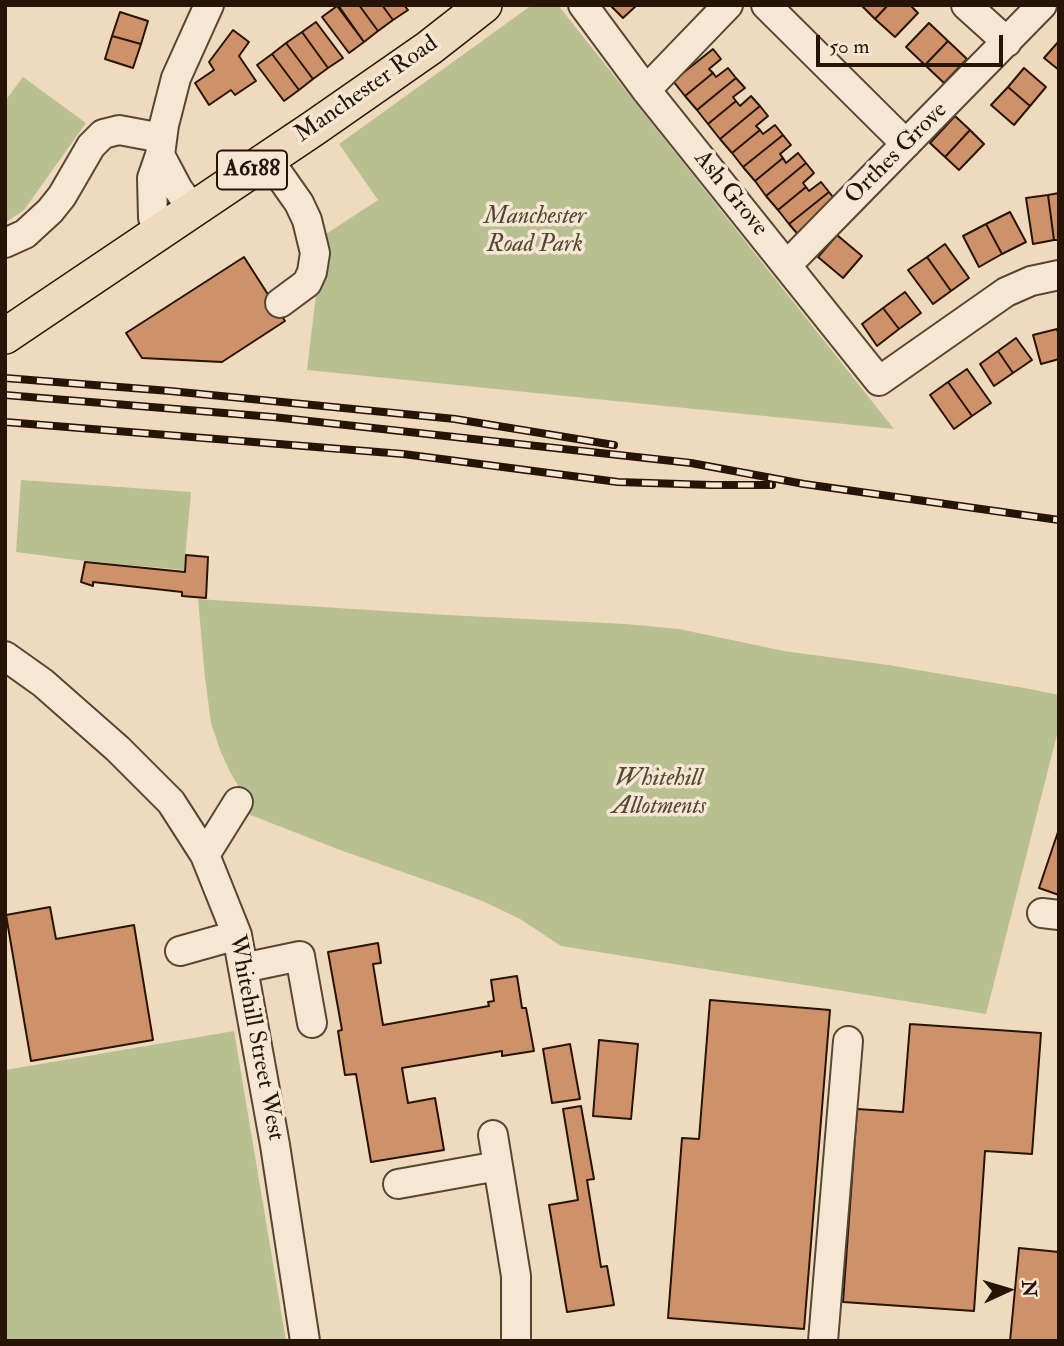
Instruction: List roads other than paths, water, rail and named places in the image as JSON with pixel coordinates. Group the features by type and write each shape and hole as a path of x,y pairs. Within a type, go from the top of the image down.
{"main road":[{"name":"Manchester Road","path":"11,332 429,48 484,5"}],"street":[{"path":"162,231 153,218 152,178 176,78 209,5"},
{"name":"Ash Grove","path":"583,5 646,90 879,381 1006,292 1031,281 1059,275"},
{"path":"646,90 729,5"},
{"path":"766,5 906,144"},
{"path":"966,5 1007,42"},
{"name":"Orthes Grove","path":"787,265 1042,5"},
{"path":"5,243 24,234 50,211 62,196 91,146 103,134 119,130 161,146 178,189 193,210"},
{"path":"268,159 299,203 307,220 315,253 313,272 307,283 280,303"},
{"name":"Whitehill Street West","path":"5,656 43,683 136,766 172,802 205,855 237,935 275,1145 305,1341"},
{"path":"205,855 238,802"},
{"path":"180,951 237,935"},
{"path":"243,968 300,956 312,1023"},
{"path":"824,1341 848,1041"},
{"path":"493,1135 516,1276 516,1341"},
{"path":"398,1184 498,1166"}],"railway":[{"path":"5,378 455,419 614,445"},
{"path":"5,395 273,417 691,463 804,484 1059,520"},
{"path":"5,422 403,454 618,482 772,485"}],"park label":[{"name":"Manchester Road Park","path":"535,232"},
{"name":"Whitehill Allotments","path":"659,794"}]}
